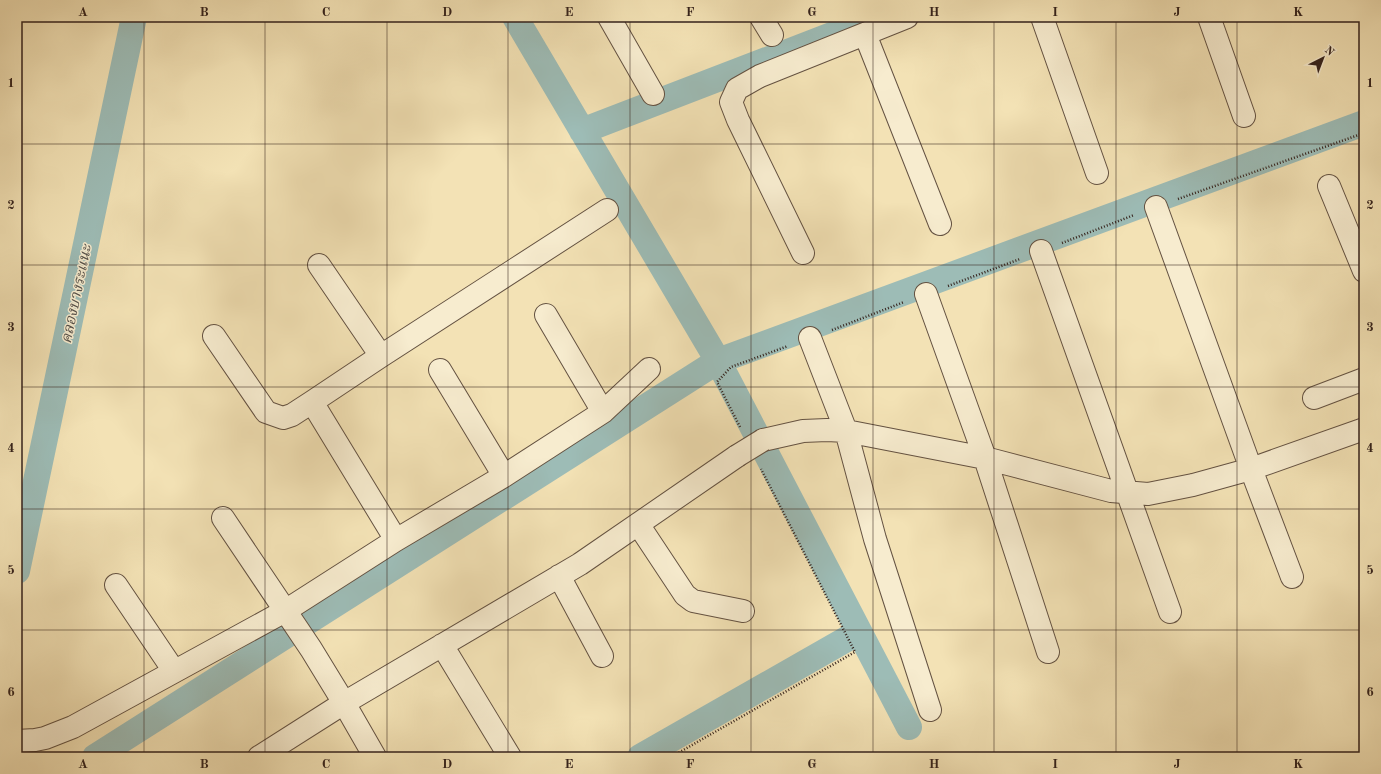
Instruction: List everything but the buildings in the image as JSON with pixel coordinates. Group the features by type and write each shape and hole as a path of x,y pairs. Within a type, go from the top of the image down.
{"street":[{"path":"608,17 653,94"},
{"path":"802,253 738,120 731,102 737,89 760,76 907,17"},
{"path":"1042,17 1097,173"},
{"path":"1209,17 1244,116"},
{"path":"866,34 940,224"},
{"path":"1329,186 1364,271"},
{"path":"1156,207 1292,578"},
{"path":"214,336 266,412 283,418 292,415 607,210"},
{"path":"1041,250 1170,612"},
{"path":"319,265 381,356"},
{"path":"926,294 985,458 1048,652"},
{"path":"546,315 603,412"},
{"path":"810,338 846,432 875,538 930,710"},
{"path":"17,741 45,738 73,727 174,671 290,619 396,540 504,476 603,412 649,368"},
{"path":"440,370 504,476"},
{"path":"1314,398 1364,378"},
{"path":"312,402 396,540"},
{"path":"259,757 344,703 580,564 737,456 763,440 803,431 826,430 846,432 985,458 1111,491 1148,494 1193,485 1251,469 1364,429"},
{"path":"223,518 311,649 375,757"},
{"path":"638,524 685,595 693,601 743,611"},
{"path":"558,576 602,656"},
{"path":"116,585 174,671"},
{"path":"442,645 510,757"}],"path":[{"path":"742,432 717,382 731,367 1156,207 1364,133"},
{"path":"671,757 855,652 761,467"}],"waterway":[{"name":"คลองบางระแนะ","path":"17,571 134,17"},
{"path":"515,17 718,361 909,727"},
{"path":"582,131 876,18"},
{"path":"95,757 718,361 1364,123"},
{"path":"640,757 859,632"}]}
